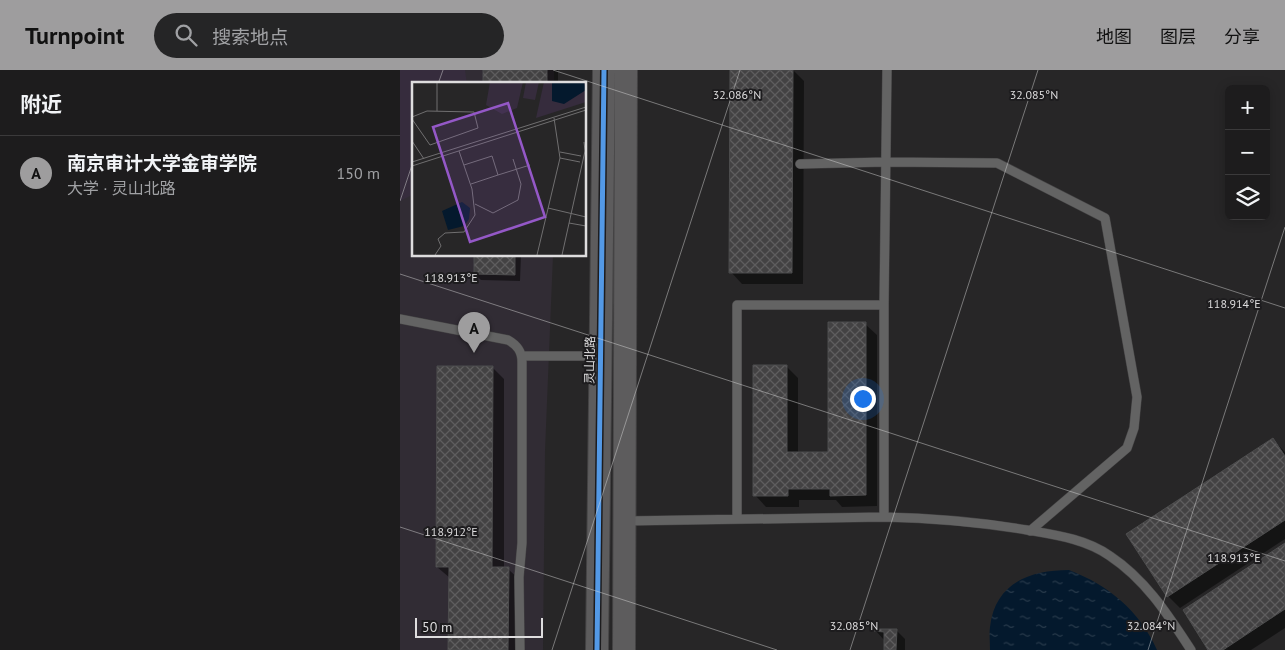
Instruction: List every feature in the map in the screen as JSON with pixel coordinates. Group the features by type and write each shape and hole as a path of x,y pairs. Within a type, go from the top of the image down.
{"street":[{"name":"灵山北路","path":"597,650 604,70"},
{"path":"624,650 626,70"}],"lane":[{"path":"884,517 887,70"},
{"path":"800,164 886,162 996,164 1105,218 1137,397 1134,428 1127,448 1030,531"},
{"path":"737,519 737,305 884,305"},
{"path":"400,319 508,340 516,345 522,356 520,650"},
{"path":"522,356 600,356"},
{"path":"624,521 884,517 959,521 1030,531 1085,542 1128,569 1154,596 1191,650"}],"shaded area":[{"path":"400,70 554,70 554,82 412,82 412,256 553,256 545,451 543,650 400,650"},
{"path":"400,70 465,70 467,82 412,82 412,195 400,201"}],"water":[{"path":"1069,570 1097,583 1121,601 1142,623 1157,650 990,650 990,630 993,612 1007,590 1028,576"}],"building":[{"path":"483,70 547,70 547,82 483,82"},
{"path":"730,70 793,70 792,273 729,273"},
{"path":"474,256 515,256 515,275 474,274"},
{"path":"828,322 866,322 866,495 830,496 830,489 788,489 788,496 753,496 753,365 787,365 787,452 828,452"},
{"path":"437,366 493,366 492,567 509,567 508,650 448,650 449,567 436,567"},
{"path":"1273,438 1285,456 1285,520 1167,597 1126,534"},
{"path":"1285,543 1285,609 1223,650 1208,650 1183,610"},
{"path":"874,629 897,629 896,650 884,650 884,632 874,631"}],"cycle path":[{"path":"597,650 604,70"}],"place":[{"name":"南京审计大学金审学院","path":"474,353"}]}
